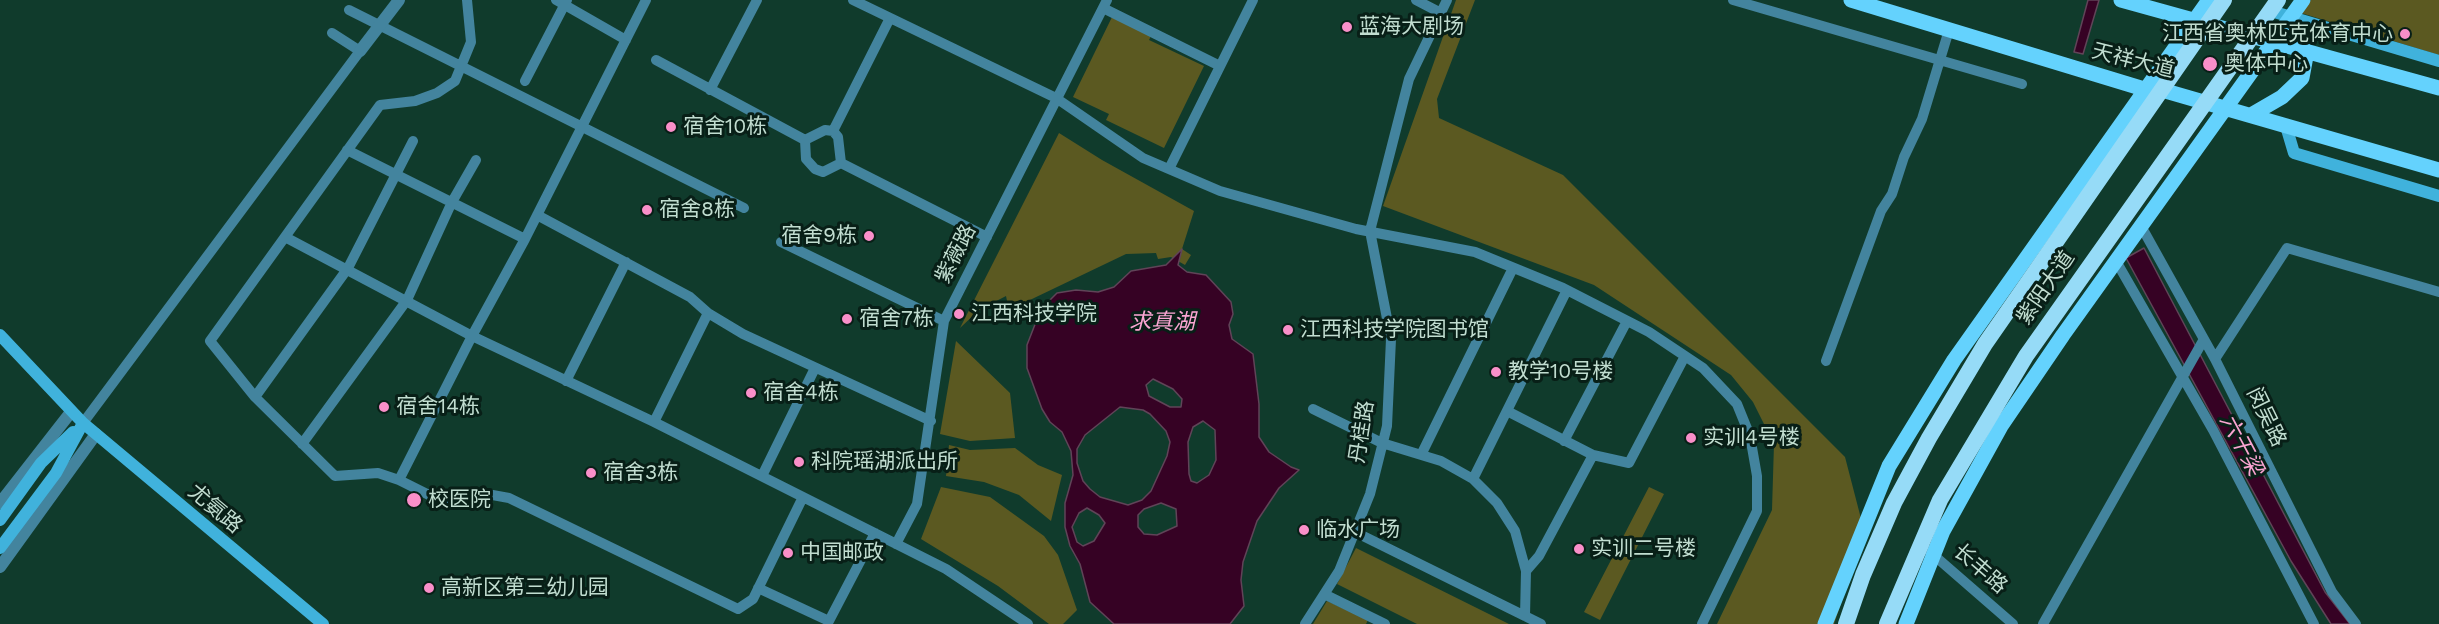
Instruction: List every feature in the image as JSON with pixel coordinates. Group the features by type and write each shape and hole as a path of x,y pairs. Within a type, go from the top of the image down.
{"highway":[{"name":"紫阳大道","path":"1846,624 1863,575 1894,503 1929,438 1985,345 2162,90 2201,22 2224,0"},
{"name":"紫阳大道","path":"1887,624 1940,500 2026,356 2274,5"}],"main road":[{"name":"天祥大道","path":"1851,0 2144,89 2162,90 2206,102 2439,170"},
{"path":"2121,0 2439,88"},
{"path":"1825,624 1889,466 1954,360 2144,89 2201,22 2209,0"},
{"path":"1906,624 1943,531 2001,426 2303,0"},
{"path":"2274,5 2291,17 2439,61"},
{"path":"2251,115 2282,97 2302,78 2307,51"},
{"path":"2286,126 2294,153 2439,196"},
{"name":"尤氨路","path":"0,336 83,423 323,624"},
{"path":"0,520 41,463 83,423"},
{"path":"0,548 56,473 83,423"}],"street":[{"path":"83,423 399,0"},
{"path":"467,0 471,42 455,81 437,93 415,101 380,105 210,341 255,397 335,476 378,473 399,480 441,501 488,494 509,498 738,609 753,599 803,497"},
{"path":"399,480 646,0"},
{"path":"710,90 757,0"},
{"path":"853,0 1058,100 1143,158 1220,191 1370,231 1475,252 1567,290 1627,321 1703,368 1737,404 1750,436 1757,476 1757,511 1702,624"},
{"path":"1169,169 1253,0"},
{"path":"1416,0 1441,13"},
{"path":"1370,231 1409,79 1447,0"},
{"path":"525,81 562,1 626,40"},
{"path":"1737,1 2022,84"},
{"path":"1105,4 1220,66"},
{"name":"紫薇路","path":"896,544 917,504 944,321 1105,4"},
{"path":"349,10 460,68 582,126 744,208"},
{"path":"833,131 890,18"},
{"path":"1826,361 1881,211 1892,194 1904,157 1922,119 1949,30"},
{"path":"332,33 360,51"},
{"path":"656,60 806,140"},
{"path":"806,140 825,130 833,131"},
{"path":"833,131 840,144 841,163"},
{"path":"806,140 806,159 815,169 823,172 841,163"},
{"path":"255,397 348,268 413,141"},
{"path":"347,150 525,239"},
{"path":"302,444 407,300 452,202 476,160"},
{"path":"841,163 987,237"},
{"path":"537,215 690,297 708,314 743,334 931,421"},
{"name":"闵吴路","path":"2141,226 2215,359 2331,592 2356,624"},
{"name":"丹桂路","path":"1305,624 1335,581 1370,494 1387,426 1390,339 1370,231"},
{"path":"285,237 348,268 472,336 654,422 946,569 1028,624"},
{"path":"781,242 944,321"},
{"path":"2215,359 2287,248 2439,292"},
{"path":"2116,261 2183,378 2314,624"},
{"path":"566,381 626,262"},
{"path":"1422,453 1513,268"},
{"path":"1473,479 1567,290"},
{"path":"654,422 708,314"},
{"path":"1564,441 1627,321"},
{"path":"2043,624 2204,339"},
{"path":"1507,411 1593,455 1629,464 1685,356"},
{"path":"762,476 815,368"},
{"path":"1313,409 1383,443 1422,453 1473,479 1497,503 1515,531 1526,571 1525,616"},
{"path":"0,503 71,412"},
{"path":"0,567 96,434"},
{"path":"1526,571 1539,556 1593,455"},
{"path":"1355,532 1541,624"},
{"path":"758,588 828,621 874,533"},
{"name":"长丰路","path":"1920,544 2013,624"},
{"path":"1326,595 1385,624"}],"shaded area":[{"path":"1456,0 1475,0 1437,99 1439,118 1563,175 1845,457 1865,534 1834,624 1717,624 1772,510 1774,444 1753,402 1731,375 1594,285 1383,206"},
{"name":"江西省奥林匹克体育中心","path":"2311,0 2439,0 2439,55 2301,13"},
{"path":"1112,17 1151,36 1149,40 1204,66 1164,148 1106,120 1109,114 1073,97"},
{"path":"1059,133 1102,160 1194,211 1182,249 1191,255 1185,265 1171,257 1158,259 1156,253 1126,254 1009,310 1006,296 979,310 960,328"},
{"path":"956,341 1010,393 1015,438 970,441 940,434"},
{"path":"949,445 970,450 1015,448 1038,465 1062,475 1051,521 1019,495 984,482 946,476"},
{"path":"941,487 990,497 1044,536 1058,555 1077,610 1063,624 1049,624 998,586 921,539"},
{"path":"1649,487 1664,494 1600,620 1584,612"},
{"path":"1356,548 1509,624 1417,624 1337,584"},
{"path":"1327,601 1368,620 1366,624 1313,624"}],"water":[{"path":"2088,0 2099,0 2083,54 2074,52"},
{"name":"六干梁","path":"2144,248 2325,592 2350,624 2331,624 2291,561 2126,258"},
{"name":"求真湖","path":"1182,249 1178,265 1187,272 1206,275 1231,302 1233,314 1229,325 1232,339 1253,354 1259,404 1259,437 1269,452 1299,470 1279,488 1257,521 1243,562 1241,580 1244,606 1230,624 1114,624 1090,602 1080,564 1070,546 1065,527 1065,503 1073,475 1071,451 1062,432 1050,422 1042,409 1027,368 1027,345 1041,309 1057,293 1076,290 1098,292 1114,287 1131,271 1166,265","holes":["1153,379 1173,389 1182,399 1181,407 1170,407 1149,396 1146,385","1120,407 1143,410 1150,414 1166,431 1170,442 1167,456 1151,491 1142,500 1128,505 1100,497 1090,489 1083,481 1077,463 1077,449 1085,435","1203,421 1215,430 1216,460 1209,475 1197,483 1191,481 1189,474 1188,442 1193,427","1161,503 1176,509 1177,526 1157,535 1144,534 1138,527 1138,515 1144,509","1087,508 1099,515 1105,523 1094,541 1083,546 1077,542 1072,527 1079,513"]}],"place":[{"name":"蓝海大剧场","path":"1347,27"},
{"name":"江西省奥林匹克体育中心","path":"2405,34"},
{"name":"奥体中心","path":"2210,64"},
{"name":"宿舍10栋","path":"671,127"},
{"name":"宿舍8栋","path":"647,210"},
{"name":"宿舍9栋","path":"869,236"},
{"name":"江西科技学院","path":"959,314"},
{"name":"宿舍7栋","path":"847,319"},
{"name":"江西科技学院图书馆","path":"1288,330"},
{"name":"教学10号楼","path":"1496,372"},
{"name":"宿舍4栋","path":"751,393"},
{"name":"宿舍14栋","path":"384,407"},
{"name":"实训4号楼","path":"1691,438"},
{"name":"科院瑶湖派出所","path":"799,462"},
{"name":"宿舍3栋","path":"591,473"},
{"name":"校医院","path":"414,500"},
{"name":"临水广场","path":"1304,530"},
{"name":"实训二号楼","path":"1579,549"},
{"name":"中国邮政","path":"788,553"},
{"name":"高新区第三幼儿园","path":"429,588"}]}
